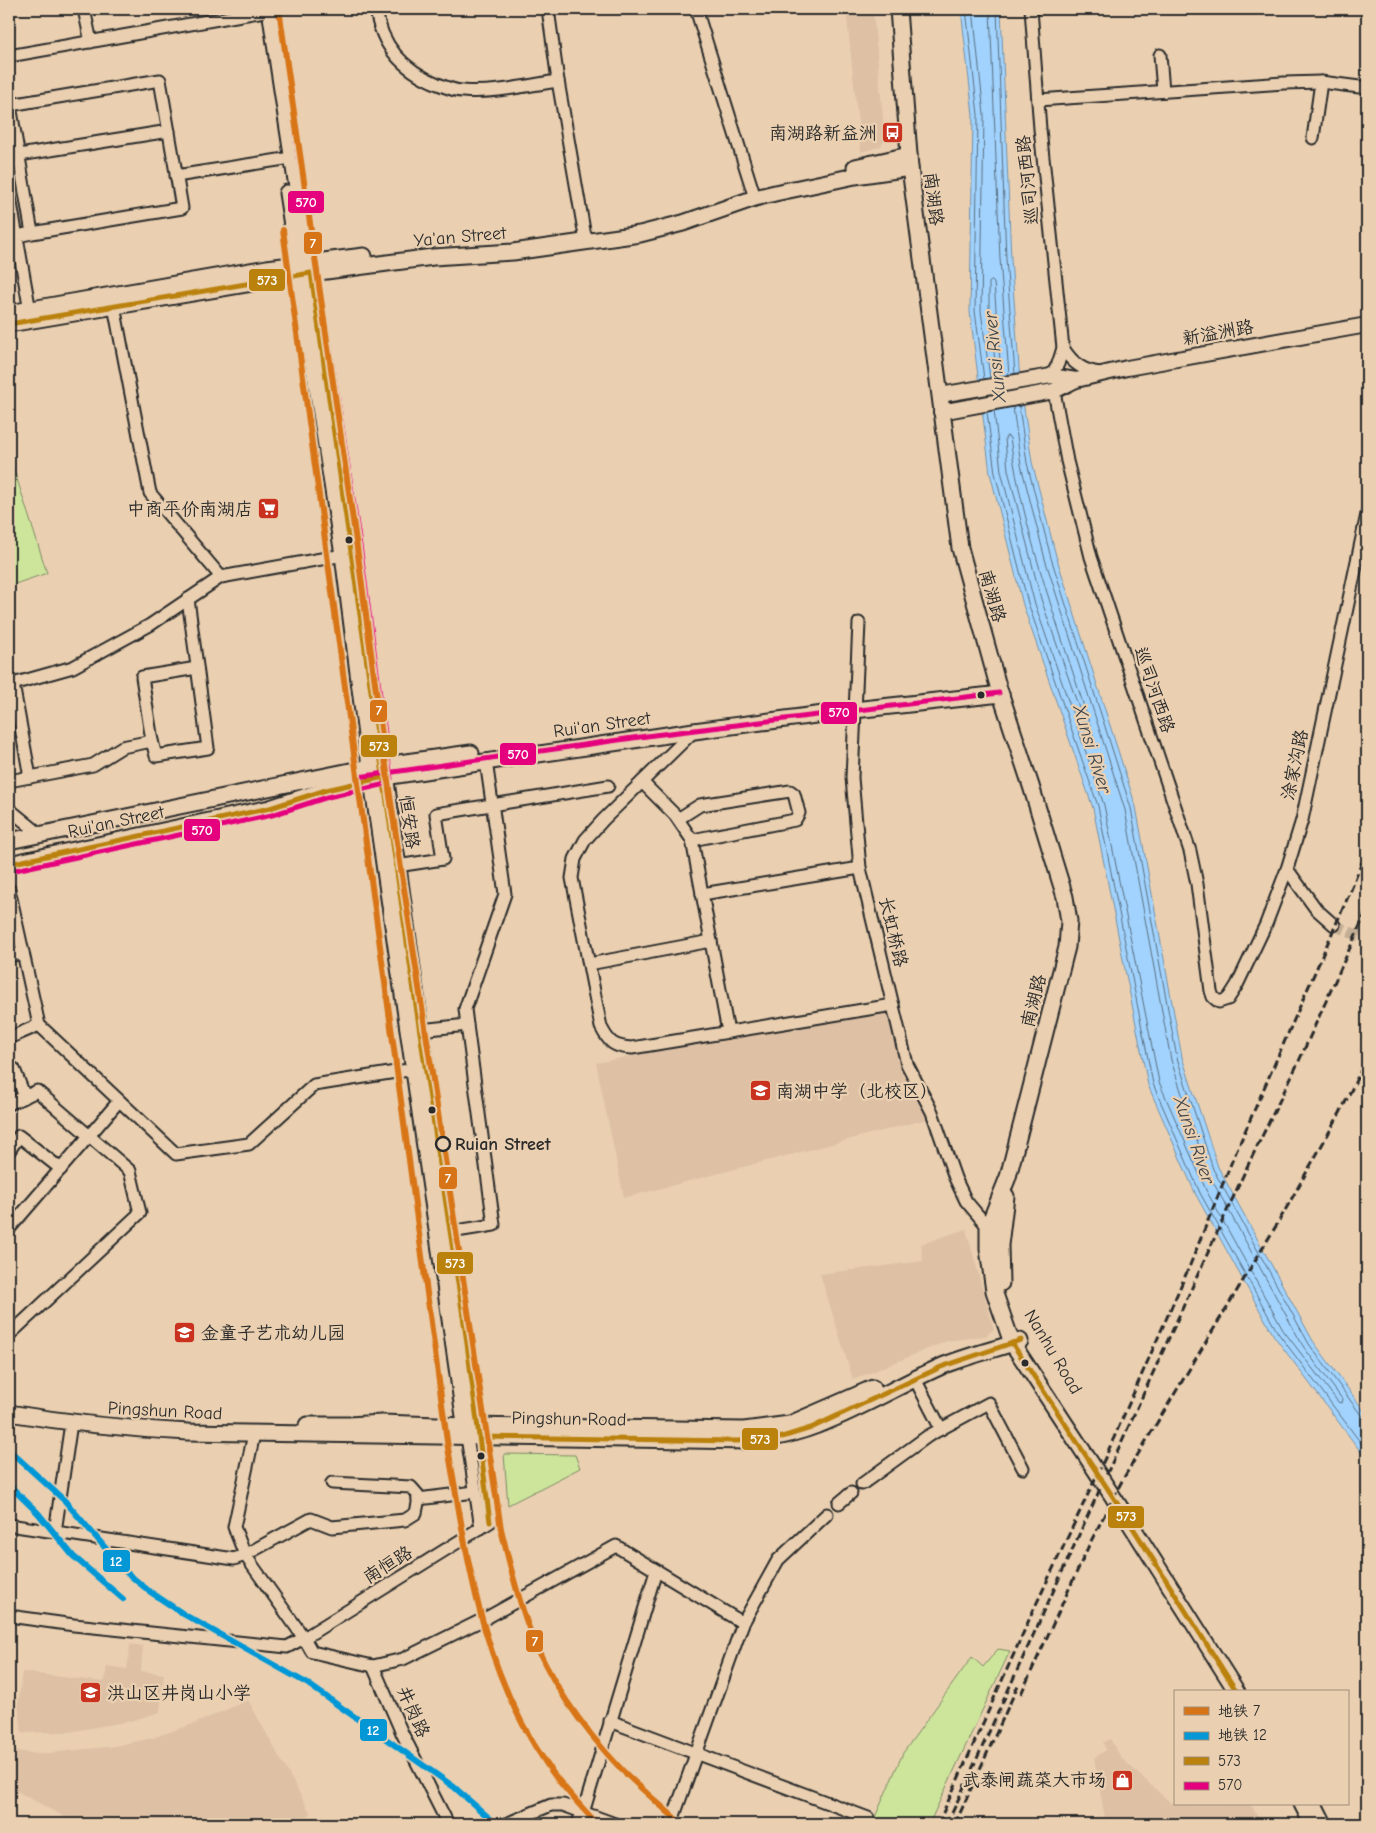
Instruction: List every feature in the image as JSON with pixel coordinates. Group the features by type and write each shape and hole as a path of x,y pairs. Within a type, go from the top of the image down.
{"main road":[{"name":"南湖路","path":"898,9 910,161 941,412 963,561 999,690 1050,847 1069,921 1067,947 1008,1177"},
{"name":"恒安路","path":"265,10 348,554 377,772 473,1432"},
{"name":"Ya'an Street","path":"9,324 31,315 305,269 513,252 585,237 640,234 660,230 754,194 855,176 910,161"},
{"name":"Ya'an Street","path":"9,313 31,315 114,306 305,269"},
{"name":"Rui'an Street","path":"9,842 377,772 653,728 999,690"},
{"name":"Rui'an Street","path":"9,864 270,808 377,772 486,761 854,707"},
{"name":"恒安路","path":"377,772 397,866 420,1030 420,1068 450,1232 473,1432"},
{"name":"Nanhu Road","path":"1008,1177 988,1227 988,1255 994,1291 1015,1339 1236,1690"},
{"name":"Nanhu Road","path":"1008,1177 1000,1245 1000,1276 1015,1339 1246,1690"},
{"name":"Pingshun Road","path":"9,1413 71,1423 138,1430 254,1434 744,1430 783,1426 806,1418 936,1360 1015,1339"},
{"name":"Pingshun Road","path":"9,1404 73,1415 177,1424 349,1425 382,1423 473,1432 736,1441 779,1438 811,1428 959,1360 1015,1339"},
{"path":"1303,1806 1312,1824"},
{"path":"1315,1806 1324,1824"}],"street":[{"path":"84,9 91,42"},
{"path":"376,9 382,34 391,50 420,77 463,91 488,90 558,81"},
{"path":"548,9 558,81 585,237"},
{"path":"696,9 754,194"},
{"name":"巡司河西路","path":"1031,9 1038,100 1063,348"},
{"path":"9,56 265,10"},
{"path":"1160,56 1163,91"},
{"path":"17,236 182,208 160,80 10,105 32,233"},
{"path":"1038,100 1280,83 1321,82 1367,88"},
{"path":"1313,138 1321,82"},
{"path":"18,155 169,131"},
{"path":"176,176 287,158"},
{"path":"9,192 31,315"},
{"path":"114,306 150,493 221,577"},
{"name":"新溢洲路","path":"1076,380 1104,373 1367,326"},
{"path":"1063,348 1073,363 1081,368 1091,372 1104,373"},
{"path":"1051,376 1058,364 1063,348"},
{"path":"940,395 1051,376 1076,380"},
{"path":"941,412 1054,391 1076,380"},
{"name":"巡司河西路","path":"1054,391 1067,461 1091,557 1190,851 1211,991 1215,1001"},
{"name":"涂家沟路","path":"1215,1001 1219,1002 1228,999 1237,985 1266,924 1287,870 1302,820 1367,514"},
{"path":"30,777 11,684 73,667 150,625 221,577 348,554"},
{"path":"188,599 208,748 156,756 142,677 197,668"},
{"name":"长虹桥路","path":"859,623 852,778 860,868 907,1064 932,1112 955,1178 966,1201 988,1227"},
{"path":"694,731 585,840 575,859 572,878 601,1027 608,1040 620,1047 632,1048 893,1004"},
{"path":"9,780 93,765 122,747 152,741"},
{"path":"450,1232 494,1225 465,1009 505,894 486,761"},
{"path":"642,782 678,819 692,840 728,1032"},
{"path":"397,866 443,859 436,814 608,786"},
{"path":"678,819 700,805 790,791 794,794 799,813 795,820 692,840"},
{"path":"9,809 41,835"},
{"path":"702,894 860,868"},
{"path":"1287,870 1316,909 1334,925"},
{"path":"9,889 39,1025 176,1154 249,1144 314,1085 420,1068"},
{"path":"589,964 711,941"},
{"path":"9,956 23,953"},
{"path":"9,1038 39,1025"},
{"path":"420,1030 467,1025"},
{"path":"9,1071 14,1069 25,1096"},
{"path":"9,1104 37,1091 130,1171 140,1213 9,1335"},
{"path":"9,1229 120,1101"},
{"path":"9,1150 19,1136 61,1169"},
{"path":"916,1379 941,1429"},
{"path":"862,1484 928,1436 989,1403 1023,1468"},
{"path":"56,1532 71,1423"},
{"name":"恒安路","path":"473,1432 475,1492 486,1525"},
{"name":"恒安路","path":"473,1432 486,1525"},
{"path":"254,1434 234,1527 245,1555 312,1652 373,1666 403,1659 488,1617 616,1546 743,1623"},
{"path":"9,1525 234,1559 245,1555 311,1519 332,1527 405,1520 416,1513 418,1495 411,1487 332,1483"},
{"path":"418,1499 475,1492"},
{"path":"839,1503 851,1493"},
{"path":"671,1824 743,1623 778,1560 827,1514"},
{"name":"南恒路","path":"9,1616 74,1625 287,1647 486,1525"},
{"path":"577,1824 583,1812 656,1571"},
{"name":"井岗路","path":"373,1666 402,1733 448,1824"},
{"path":"610,1721 868,1818"},
{"path":"506,1824 551,1805 563,1805 615,1824"}],"shaded area":[{"path":"846,9 873,9 885,140 880,147 861,152"},
{"name":"南湖中学（北校区）","path":"893,1005 907,1064 928,1119 624,1198 596,1063"},
{"path":"966,1229 994,1329 986,1336 947,1341 853,1380 820,1274 923,1261 921,1244"},
{"name":"洪山区井岗山小学","path":"130,1644 143,1646 141,1671 164,1674 160,1712 131,1721 69,1732 22,1733 18,1703 22,1672 104,1682 107,1666 127,1669"},
{"path":"248,1700 311,1814 301,1819 303,1824 84,1824 68,1819 9,1787 9,1750 40,1754 114,1746 152,1738 196,1723"},
{"name":"武泰闸蔬菜大市场","path":"1110,1739 1122,1759 1171,1803 1174,1802 1174,1806 1252,1806 1261,1824 1106,1824 1094,1758 1106,1750 1103,1743"}],"green space":[{"path":"9,454 47,573 9,586"},
{"path":"504,1454 575,1455 580,1468 508,1505"},
{"path":"998,1649 1010,1651 929,1824 872,1824 903,1753 972,1657 983,1667"}],"water":[{"name":"Xunsi River","path":"961,9 1001,9 1011,259 1020,381 1032,462 1056,556 1136,807 1182,1057 1218,1167 1313,1341 1367,1415 1367,1460 1274,1336 1196,1195 1148,1085 1093,808 1023,605 990,473 970,312 973,115"}],"tunnel":[{"path":"1334,925 1367,940"}],"railway":[{"path":"938,1824 1033,1611 1105,1458 1190,1265 1232,1161 1351,890 1367,849"},
{"path":"947,1824 1247,1167 1299,1061 1367,910"},
{"path":"1021,1694 1090,1543 1123,1479 1279,1221 1340,1113 1367,1058"},
{"path":"955,1824 1019,1683"}],"metro line":[{"name":"7","path":"279,9 358,555 390,796 501,1529 529,1628 546,1667 568,1704 622,1770 681,1824"},
{"name":"7","path":"283,230 448,1448 471,1573 492,1653 507,1692 525,1729 565,1789 597,1824"},
{"name":"12","path":"9,1450 65,1501 126,1572 149,1591 185,1615 308,1684 454,1787 496,1824"},
{"name":"12","path":"9,1485 38,1513 73,1556 123,1599"}],"transit line":[{"name":"570","path":"11,871 272,815 328,797 386,784 391,779 361,552 317,261 298,157 278,9"},
{"name":"573","path":"9,324 311,273 419,1026 466,1336 490,1522"},
{"name":"570","path":"358,777 654,735 999,693"},
{"name":"573","path":"9,864 270,808 326,790 384,777"},
{"name":"573","path":"480,1437 737,1441 779,1438 811,1428 941,1367 1021,1340"},
{"name":"573","path":"1012,1343 1121,1509 1236,1690"}],"place":[{"name":"南湖路新益洲","path":"893,133"},
{"name":"中商平价南湖店","path":"269,509"},
{"name":"南湖中学（北校区）","path":"760,1091"},
{"name":"Ruian Street","path":"443,1144"},
{"name":"金童子艺术幼儿园","path":"185,1333"},
{"name":"洪山区井岗山小学","path":"91,1693"},
{"name":"武泰闸蔬菜大市场","path":"1122,1780"}]}
